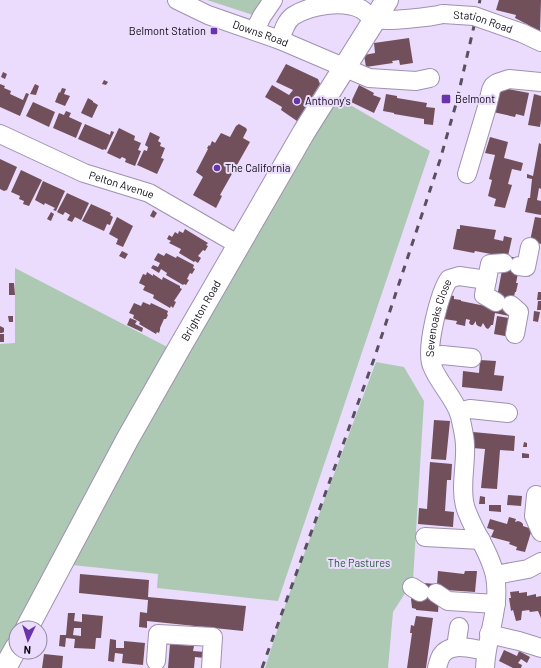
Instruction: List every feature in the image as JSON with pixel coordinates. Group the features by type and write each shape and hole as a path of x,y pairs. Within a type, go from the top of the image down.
{"main road":[{"name":"Brighton Road","path":"31,620 127,440 239,244 304,132 386,0"}],"street":[{"name":"Downs Road","path":"177,0 208,15 255,30 369,78 416,81 430,78"},
{"path":"255,30 262,16 273,0"},
{"path":"280,40 284,28 292,17 311,8 329,4 350,6 361,9 375,19"},
{"name":"Station Road","path":"375,19 399,19 443,14 474,16 541,42"},
{"path":"467,174 493,86 497,82 509,79 541,82"},
{"name":"Pelton Avenue","path":"0,134 84,173 149,193 239,244"},
{"path":"515,334 519,312 499,282 526,267 530,247"},
{"name":"Sevenoaks Close","path":"487,651 496,604 497,592 495,575 465,506 465,446 459,412 431,365 430,349 441,294 449,279 459,276 499,282"},
{"path":"431,358 442,355 472,358"},
{"path":"459,412 470,409 508,413"},
{"path":"536,495 534,516 541,532"},
{"path":"425,537 481,540"},
{"path":"495,575 528,569 541,564"},
{"path":"423,591 448,600 496,604"},
{"path":"456,647 460,627"},
{"path":"156,661 158,634 213,637 211,668"},
{"path":"436,668 442,655 448,649 456,647 487,651 519,641 541,648"}],"green space":[{"path":"207,0 263,0 253,15"},
{"path":"338,98 430,151 278,601 157,588 158,574 72,565 192,342 329,107"},
{"path":"15,268 177,352 31,620 8,620 8,658 0,668 0,344 15,343"},
{"name":"The Pastures","path":"376,362 404,367 424,401 413,581 393,612 388,668 265,668 287,600"}],"building":[{"path":"499,0 541,0 540,31 515,18 516,15 496,10"},
{"path":"409,38 413,63 400,65 399,60 392,61 393,63 366,67 364,55 375,53 374,43"},
{"path":"286,64 318,79 320,84 297,121 281,110 282,107 265,97 272,85 289,95 293,90 276,82"},
{"path":"3,72 7,74 5,79 1,77"},
{"path":"104,80 108,82 106,85 102,84"},
{"path":"0,84 5,86 4,88 11,91 10,94 23,100 26,93 29,94 20,116 0,107"},
{"path":"35,84 39,86 36,95 30,94"},
{"path":"359,85 374,93 373,95 381,98 374,113 351,102"},
{"path":"498,87 529,93 524,116 516,114 515,117 493,112"},
{"path":"62,88 66,89 64,94 70,96 65,106 55,102"},
{"path":"386,94 397,96 397,98 427,103 426,107 435,108 433,125 424,124 424,119 383,111"},
{"path":"534,94 541,96 540,127 528,125"},
{"path":"88,98 98,105 92,118 81,113"},
{"path":"33,102 55,112 49,127 26,116"},
{"path":"66,111 71,113 69,117 82,123 76,138 53,128 59,113 64,115"},
{"path":"85,124 110,135 111,131 114,132 106,150 78,139"},
{"name":"The California","path":"239,124 247,130 243,138 250,142 220,195 222,196 216,208 193,195 203,177 196,172 208,149 207,148 209,145 210,146 212,141 215,143 221,133 230,137 236,126"},
{"path":"119,128 135,136 134,140 141,143 138,150 141,151 135,166 125,162 126,159 122,157 120,159 107,153"},
{"path":"150,132 160,137 158,141 161,143 160,146 165,148 161,158 164,159 157,174 137,165 144,150 147,151 148,147 145,145"},
{"path":"490,137 508,142 504,158 523,163 521,171 512,169 508,184 512,185 505,208 494,206 496,199 488,196 492,180 489,179 495,155 485,153"},
{"path":"539,143 541,144 541,189 539,188 537,200 541,201 541,215 525,212 528,198 530,198 532,179 527,178 527,174 533,176"},
{"path":"0,159 17,167 7,190 4,191 0,189"},
{"path":"21,170 42,180 29,206 23,204 24,201 19,199 20,196 11,192"},
{"path":"43,181 65,191 56,211 53,210 55,208 45,203 44,205 35,200"},
{"path":"67,193 89,203 81,220 75,217 72,222 67,220 70,215 65,212 63,215 57,212"},
{"path":"91,204 111,213 110,215 113,217 110,225 107,224 104,231 82,221"},
{"path":"153,210 157,213 154,218 150,216"},
{"path":"51,212 54,214 51,221 47,219"},
{"path":"117,217 133,226 123,247 116,244 118,239 109,234"},
{"path":"535,217 541,218 541,244 530,241"},
{"path":"460,225 496,230 494,239 503,241 504,236 512,238 508,256 521,259 516,283 518,283 509,316 495,313 493,325 491,325 488,329 483,323 481,327 478,326 476,321 473,325 471,325 469,323 470,320 466,319 465,326 456,324 457,321 444,319 448,295 454,296 454,299 461,301 495,308 504,259 491,256 491,254 475,251 474,253 453,249 457,229 460,229"},
{"path":"185,229 208,243 205,251 203,250 198,256 201,258 198,263 179,253 181,249 169,243 171,241 167,239 169,235 172,237 175,232 178,234 179,231 183,233"},
{"path":"122,251 128,254 125,259 119,256"},
{"path":"158,253 164,256 166,253 176,258 177,256 194,265 193,268 195,269 192,274 190,273 187,279 189,280 186,285 183,285 166,275 167,273 161,269 159,273 151,268 153,265 158,267 160,263 154,260"},
{"path":"147,272 162,280 163,277 180,286 182,289 174,301 176,302 173,308 171,306 170,308 153,298 154,295 143,290 145,286 139,283 143,274 146,275"},
{"path":"9,283 14,283 15,295 9,295"},
{"path":"538,292 541,292 541,300 537,300"},
{"path":"538,301 541,301 541,310 537,310"},
{"path":"143,302 150,305 151,303 168,311 168,315 166,319 164,319 159,333 157,332 156,334 139,324 140,322 133,318 134,315 129,313 134,303 141,306"},
{"path":"534,311 540,312 538,322 533,321"},
{"path":"8,316 13,316 13,322 9,322"},
{"path":"497,316 509,318 505,336 494,334"},
{"path":"130,318 137,321 135,324 143,328 142,332 127,325"},
{"path":"0,326 4,328 4,332 2,333 0,333"},
{"path":"0,334 4,334 4,342 0,342"},
{"path":"480,360 496,361 494,375 504,376 502,391 462,387 463,371 479,373"},
{"path":"434,420 450,421 446,460 431,459"},
{"path":"473,432 515,436 514,451 500,450 497,489 481,488 485,449 472,448"},
{"path":"524,442 527,443 527,447 523,447"},
{"path":"522,453 529,454 529,458 522,458"},
{"path":"430,462 452,464 451,480 447,480 445,511 454,512 453,527 418,524 419,508 427,509"},
{"path":"508,495 522,496 521,506 507,505"},
{"path":"480,496 485,497 485,504 479,504"},
{"path":"489,505 501,505 501,512 489,511"},
{"path":"509,517 516,519 515,522 521,522 523,526 532,529 525,552 516,550 517,547 509,544 510,542 491,537 494,530 487,528 490,519 507,524"},
{"path":"438,571 464,574 465,571 477,571 475,592 445,590 439,599 438,612 416,610 412,608 411,599 413,597 422,598 423,583 437,584"},
{"path":"80,574 149,580 148,597 246,606 243,631 147,621 147,628 139,627 140,612 147,613 148,600 79,593"},
{"path":"519,591 519,593 527,592 527,596 536,594 536,597 541,596 541,618 538,611 530,612 529,610 522,611 521,620 516,621 513,610 511,611 509,598 511,598 510,592"},
{"path":"68,613 75,613 74,621 82,622 82,614 103,616 101,638 96,638 95,649 74,648 75,639 66,638 65,647 59,646 60,635 66,635","holes":["74,628 81,628 81,636 73,635"]},
{"path":"416,616 433,618 426,668 407,668 412,633 410,633 411,625 414,626"},
{"path":"110,639 116,640 116,648 124,648 124,641 145,643 143,665 122,663 123,654 115,653 114,662 108,661"},
{"path":"170,644 194,646 193,651 205,652 205,658 195,657 194,668 168,668"},
{"path":"504,650 517,656 519,651 530,657 527,663 521,659 518,663 522,665 521,668 513,668 499,661"},
{"path":"48,654 63,656 62,668 42,668 43,660 48,660"}],"railway":[{"path":"262,668 374,359 440,160 456,104 480,0"}],"place":[{"name":"Belmont Station","path":"214,31"},
{"name":"Belmont","path":"446,99"},
{"name":"Anthony's","path":"297,101"},
{"name":"The California","path":"217,168"}]}
